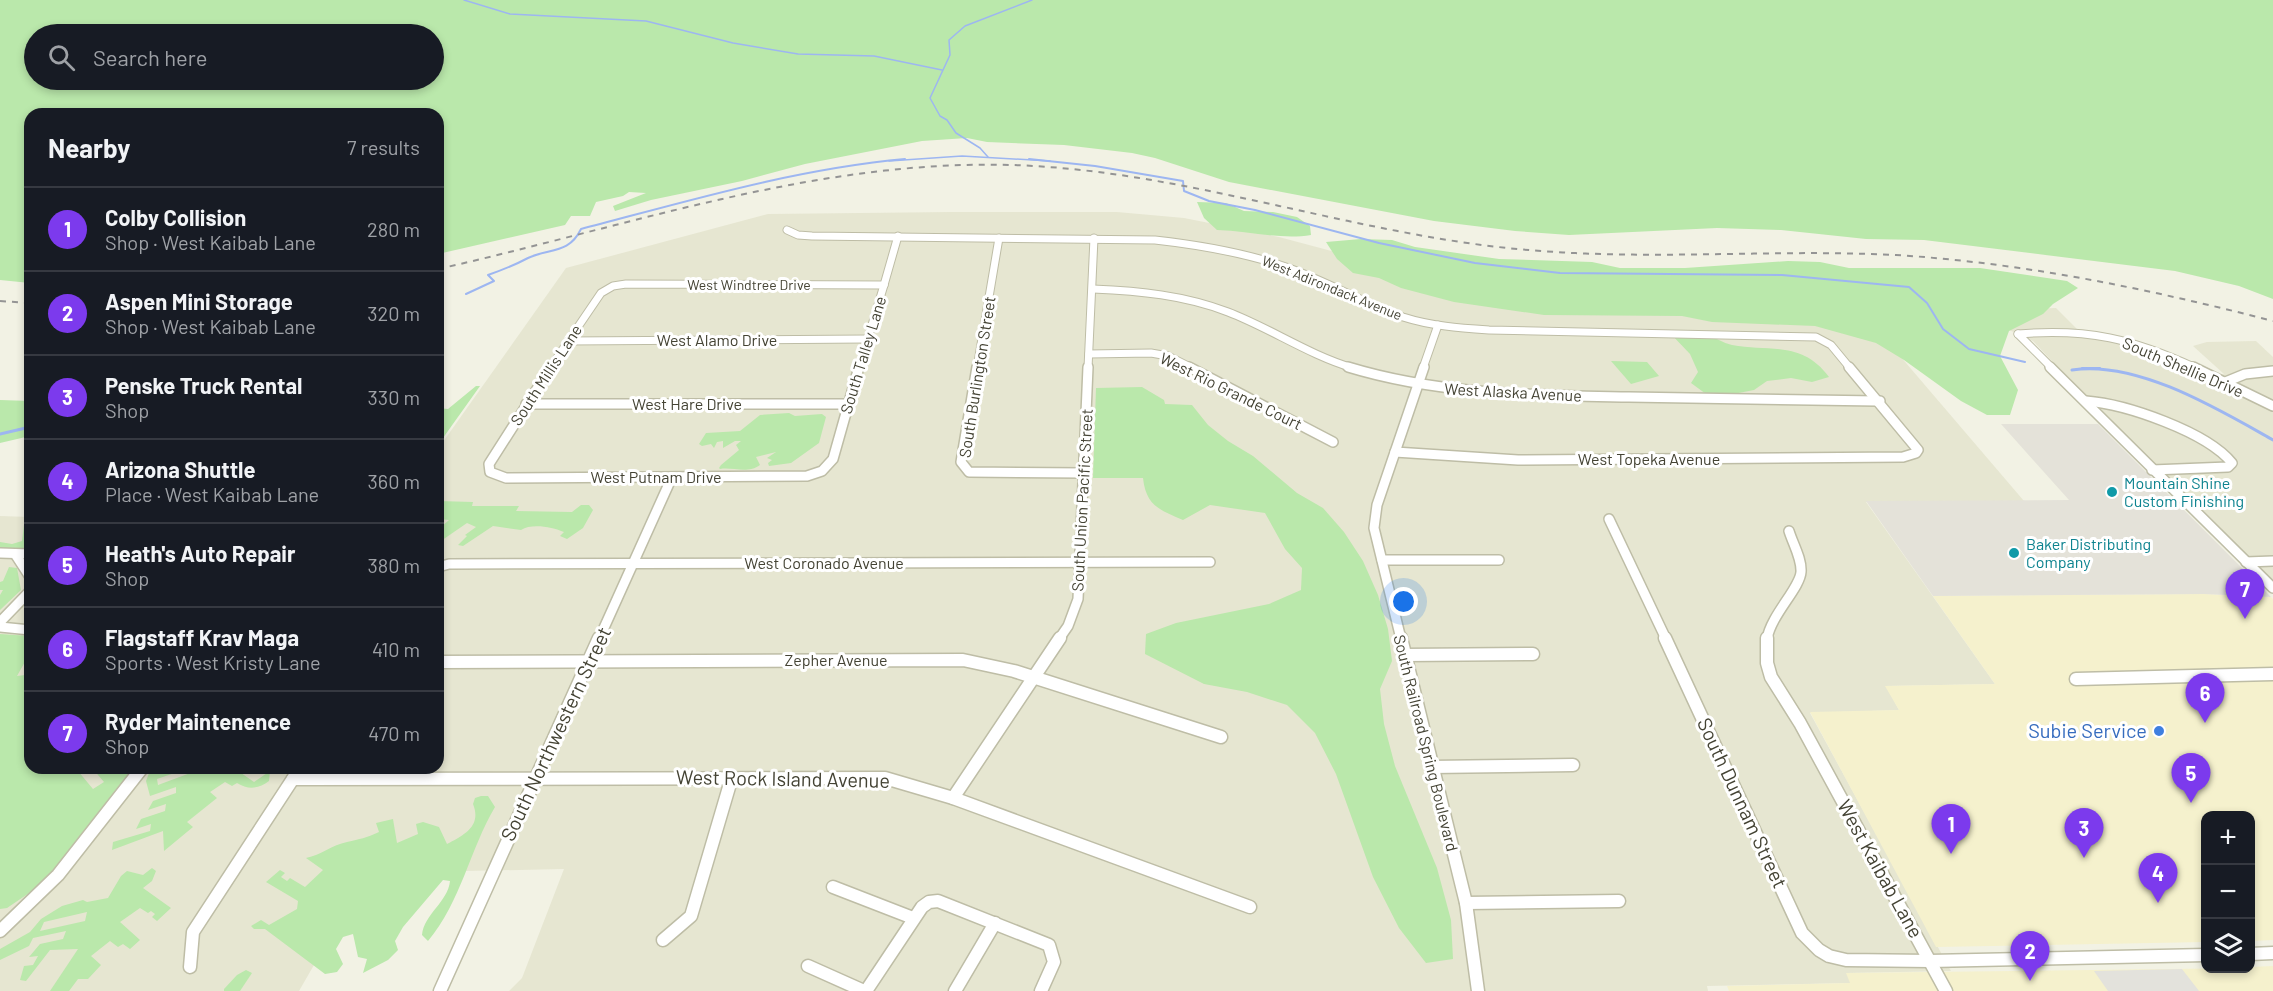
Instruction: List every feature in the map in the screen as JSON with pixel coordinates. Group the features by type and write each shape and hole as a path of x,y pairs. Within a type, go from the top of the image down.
{"street":[{"name":"West Adirondack Avenue","path":"787,230 798,235 812,236 898,236 947,239 1134,238 1191,244 1257,258 1290,269 1404,317 1438,325 1489,330 1807,335 1831,345 1880,401"},
{"name":"South Talley Lane","path":"822,471 833,459 898,236"},
{"name":"South Burlington Street","path":"999,238 961,462 969,472 978,473 1084,473"},
{"name":"South Union Pacific Street","path":"953,798 1034,679 1073,615 1078,599 1094,238"},
{"name":"West Windtree Drive","path":"613,286 884,285"},
{"name":"South Millis Lane","path":"490,472 489,464 526,404 601,293 613,286"},
{"name":"West Alaska Avenue","path":"1093,289 1150,292 1197,301 1229,312 1348,366 1418,385 1504,395 1880,401"},
{"name":"South Railroad Spring Boulevard","path":"1438,325 1375,515 1374,528 1466,903 1478,991"},
{"name":"South Shellie Drive","path":"2086,401 2018,334 2068,331 2112,337 2150,349 2273,406"},
{"name":"West Alamo Drive","path":"568,341 867,339"},
{"name":"West Rio Grande Court","path":"1089,354 1151,353 1168,356 1333,442"},
{"path":"2223,383 2245,374 2273,371"},
{"name":"West Topeka Avenue","path":"1395,452 1518,460 1903,457 1916,453 1917,446 1880,401"},
{"path":"2086,401 2112,402 2136,409 2224,453 2232,464 2228,467 2152,470"},
{"path":"2086,401 2152,470 2273,588"},
{"name":"West Hare Drive","path":"526,404 848,404"},
{"name":"West Putnam Drive","path":"490,472 506,477 672,477 807,476 822,471"},
{"name":"South Northwestern Street","path":"440,991 672,477"},
{"name":"South Dunnam Street","path":"1609,519 1802,933 1819,950 1829,956 1846,960 1930,961"},
{"name":"West Kaibab Lane","path":"1789,531 1801,572 1797,583 1767,631 1765,658 1783,698 1800,723 1930,961"},
{"path":"0,553 24,554"},
{"path":"15,554 24,568"},
{"path":"1382,560 1499,560"},
{"path":"2246,562 2273,561"},
{"name":"West Coronado Avenue","path":"444,565 1210,562"},
{"path":"0,622 24,597"},
{"path":"0,627 24,629"},
{"path":"1404,655 1533,654"},
{"name":"Zepher Avenue","path":"444,662 963,660 1014,671 1221,737"},
{"path":"2076,678 2273,674"},
{"path":"1431,767 1572,765"},
{"path":"0,931 15,920 52,880 137,774"},
{"path":"190,967 193,932 296,774"},
{"name":"West Rock Island Avenue","path":"345,774 535,778 885,778 953,798 1250,907"},
{"path":"663,940 691,916 732,777"},
{"path":"833,887 913,918"},
{"path":"808,966 865,991 913,918 929,902 938,901 1049,945 1055,953 1055,963 1041,991"},
{"path":"1466,903 1619,901"},
{"path":"955,991 995,922"},
{"path":"2255,954 2273,953"},
{"path":"1946,991 1930,961 2201,955"}],"shaded area":[{"path":"1117,212 1184,218 1279,237 1339,253 1859,308 2024,501 1866,502 1995,684 1886,686 1899,710 1810,713 1951,971 1847,973 1851,983 1707,986 1708,991 509,991 522,978 564,869 367,873 299,991 0,991 0,860 69,774 444,774 444,441 566,268 768,214"},
{"path":"2056,308 2083,335 2135,346 2188,369 2215,376 2224,374 2193,346 2207,342 2256,341 2273,357 2273,580 2096,408 2033,341 2009,330 1987,310"},
{"path":"2001,424 2098,424 2271,597 2204,594 1933,596 1866,501 2069,500"},
{"path":"0,516 24,517 24,684 0,681"},
{"path":"2204,594 2271,597 2273,599 2273,940 2255,941 2255,811 2201,811 2201,942 1936,947 1810,712 1899,710 1885,686 1995,684 1933,596"},
{"path":"2273,966 2273,991 1729,991 1727,986 1850,983 1846,973 2201,969 2201,973 2255,973 2255,967"},
{"path":"2182,969 2199,991 2108,991 2094,971"}],"green space":[{"path":"0,0 2273,0 2273,299 2239,286 2175,271 1924,240 1866,239 1781,230 1717,228 1569,235 1515,231 1434,221 1229,182 1132,153 1064,145 987,142 967,138 922,141 805,164 742,181 651,200 615,211 613,206 646,193 629,192 623,196 596,202 590,216 571,216 565,225 444,253 444,108 24,108 24,282 0,280"},
{"path":"1197,202 1226,203 1244,211 1273,212 1297,217 1310,226 1311,235 1276,236 1217,230 1204,218"},
{"path":"1361,239 1392,240 1415,247 1499,259 1592,262 1620,268 1685,268 1788,261 1820,262 1849,268 1980,268 2067,281 2078,288 2053,304 2043,314 2009,331 2000,356 2018,390 2010,415 1987,415 1961,401 1876,343 1815,326 1712,322 1682,316 1544,315 1454,302 1401,288 1379,278 1353,273 1337,259 1326,242"},
{"path":"1669,332 1697,333 1732,345 1796,352 1819,365 1829,377 1812,382 1791,378 1767,381 1754,390 1728,395 1706,394 1691,383 1698,372 1690,354"},
{"path":"1611,361 1647,362 1659,376 1631,384"},
{"path":"476,386 480,386 444,437 444,409 448,409"},
{"path":"1142,387 1164,400 1165,404 1192,405 1208,425 1228,441 1253,456 1297,493 1323,508 1344,532 1363,561 1378,595 1388,629 1392,661 1380,689 1384,724 1395,766 1437,868 1451,920 1453,959 1426,963 1399,928 1373,877 1336,774 1315,733 1287,705 1247,692 1204,684 1145,654 1146,634 1176,623 1269,604 1301,590 1302,568 1285,549 1265,513 1210,505 1183,520 1161,510 1151,501 1147,495 1143,478 1093,478 1096,388"},
{"path":"0,400 24,401 24,437 0,443"},
{"path":"789,413 795,416 822,414 826,417 819,443 791,463 769,466 768,463 772,460 767,458 776,452 756,457 760,465 755,468 720,469 721,465 739,450 736,445 741,441 735,441 723,448 723,441 717,442 714,448 711,444 702,446 699,444 706,433 740,431 760,415"},
{"path":"444,501 473,502 472,506 519,506 516,511 572,512 581,505 589,505 593,510 583,528 567,539 560,536 564,532 548,527 536,526 521,530 493,526 463,546 458,545 467,536 465,535 476,527 467,523 444,539 444,524 449,520 444,520"},
{"path":"24,525 24,550 0,550 0,542 12,544 22,541"},
{"path":"9,567 17,568 21,590 0,610 0,595 3,590 0,590 0,582 3,581"},
{"path":"0,634 24,636 24,664 17,676 24,675 24,774 80,774 93,789 104,782 97,774 130,774 41,885 7,908 0,909"},
{"path":"149,774 172,774 157,779 158,785 188,774 243,774 254,782 266,774 270,774 269,781 261,786 249,788 237,783 232,786 225,782 210,792 217,798 187,822 193,827 164,851 163,831 112,850 113,842 150,831 151,824 136,829 141,819 165,811 166,804 148,810 153,801 176,793 176,787 150,796 146,781"},
{"path":"488,796 495,807 449,910 428,941 422,935 424,928 445,895 450,881 443,880 403,927 395,941 398,950 388,960 363,973 367,959 358,957 353,934 343,937 336,949 343,964 337,972 325,974 265,929 254,929 251,926 261,920 269,925 297,909 298,901 266,882 280,870 285,873 281,877 287,881 290,878 305,887 323,870 306,858 342,843 379,832 376,823 393,819 397,843 418,834 416,824 423,822 439,827 447,844 470,829 475,818 473,804 475,798"},
{"path":"152,868 156,871 152,881 143,888 171,908 157,921 152,917 155,914 140,908 120,922 140,940 130,949 123,944 118,947 110,941 91,956 101,965 88,979 78,979 69,991 50,991 78,949 50,950 26,981 20,980 24,966 33,965 38,956 29,957 40,944 63,939 66,931 33,938 29,946 0,960 0,949 30,932 41,919 62,906 83,900 87,902 108,898 121,876 127,871 143,875","holes":["87,912 85,921 40,931 44,922"]},
{"path":"246,970 252,973 240,991 224,991 237,975"}],"waterway":[{"path":"464,0 510,14 646,21 733,43 798,54 874,56 942,70"},
{"path":"988,157 980,148 956,133 947,120 940,116 930,98 950,55 949,40 965,26 1032,0"},
{"path":"889,161 962,156 1045,161"},
{"path":"466,294 494,281 488,275 536,255 565,247 571,243 581,229 782,178 905,159"},
{"path":"1029,159 1045,161"},
{"path":"1045,161 1050,161"},
{"path":"1045,161 1095,166 1183,181 1184,191 1209,201 1255,210 1379,243 1475,263 1560,273 1782,275 1909,287 1927,303 1943,329 1969,349 2025,362"},
{"path":"2082,368 2100,368"},
{"path":"2072,370 2097,369 2123,372 2150,380 2202,402 2273,440"},
{"path":"0,434 24,428"}],"railway":[{"path":"444,268 733,196 808,182 883,171 958,165 1034,166 1098,172 1162,182 1413,234 1477,244 1585,254 1852,253 1944,259 2086,279 2180,298 2273,321"},
{"path":"0,301 24,303"}],"place":[{"name":"Mountain Shine Custom Finishing","path":"2112,492"},
{"name":"Baker Distributing Company","path":"2014,553"},
{"name":"Ryder Maintenence","path":"2245,619"},
{"name":"Flagstaff Krav Maga","path":"2205,723"},
{"name":"Subie Service","path":"2159,731"},
{"name":"Heath's Auto Repair","path":"2191,803"},
{"name":"Colby Collision","path":"1951,854"},
{"name":"Penske Truck Rental","path":"2084,858"},
{"name":"Arizona Shuttle","path":"2158,903"},
{"name":"Aspen Mini Storage","path":"2030,981"}]}
